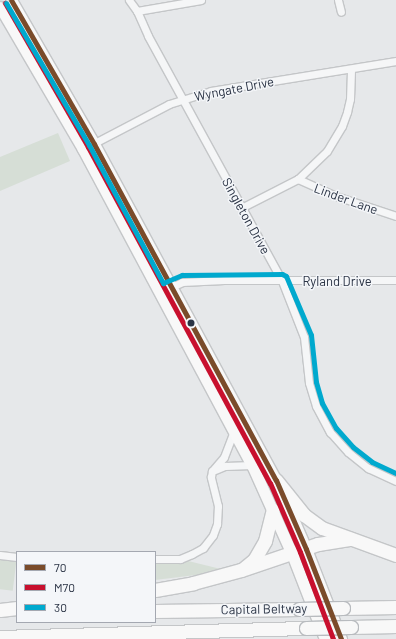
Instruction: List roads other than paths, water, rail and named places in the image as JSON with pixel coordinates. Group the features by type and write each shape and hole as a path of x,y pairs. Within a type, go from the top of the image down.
{"highway":[{"path":"276,480 306,518 322,528 396,555"},
{"path":"241,570 254,560 265,541 273,510"},
{"path":"156,590 194,583 241,570 331,541 351,539"},
{"name":"Capital Beltway","path":"156,611 396,607"},
{"path":"0,610 16,608"},
{"path":"0,614 16,613"},
{"name":"Capital Beltway","path":"0,637 396,626"}],"main road":[{"path":"11,0 94,144 276,480 306,549 341,639"},
{"path":"0,7 83,150 252,465 292,554 325,639"}],"street":[{"name":"Singleton Drive","path":"129,0 137,11 148,36 282,281 304,337 309,383 316,406 330,432 348,452 368,468 396,481"},
{"path":"137,11 201,0"},
{"path":"338,0 341,12"},
{"name":"Wyngate Drive","path":"83,150 169,104 211,91 396,61"},
{"path":"241,208 298,179 327,151 342,126 350,99 351,69"},
{"name":"Linder Lane","path":"298,179 336,196 396,216"},
{"name":"Ryland Drive","path":"160,292 182,282 396,280"},
{"path":"156,558 180,559 204,548 213,535 218,514 211,477 212,471 224,457 234,431"},
{"path":"212,471 225,466 252,465"},
{"path":"0,555 16,557"}]}
